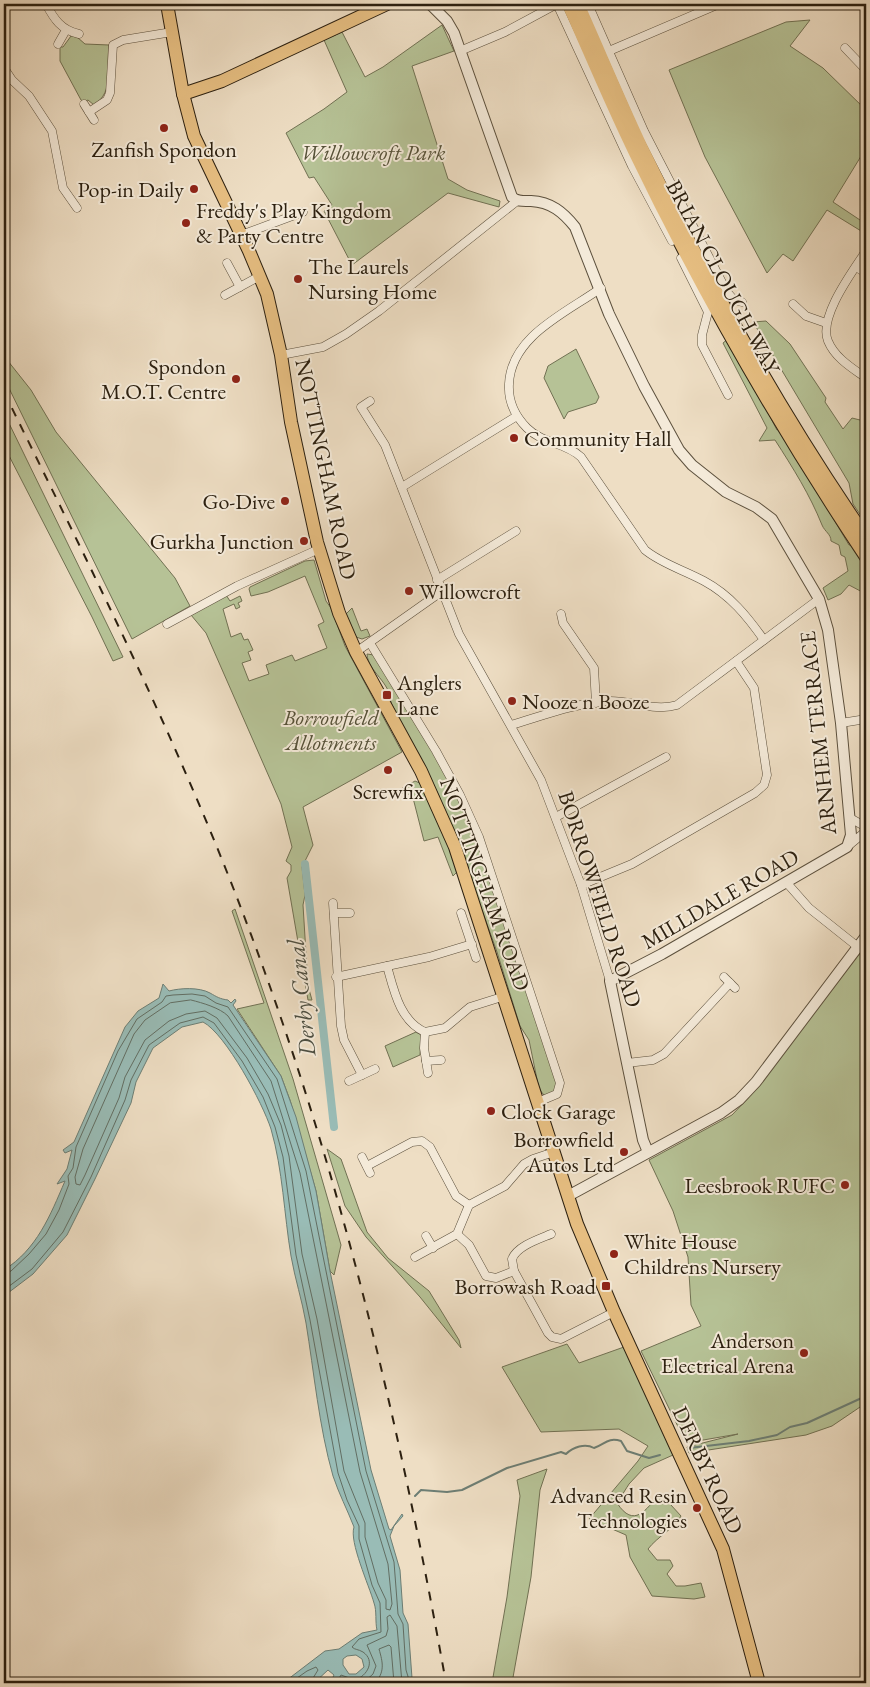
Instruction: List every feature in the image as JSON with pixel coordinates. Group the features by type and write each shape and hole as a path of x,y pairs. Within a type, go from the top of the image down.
{"main road":[{"name":"NOTTINGHAM ROAD","path":"167,4 182,94 194,136 260,276 270,304 291,422 319,549 339,613 356,652 414,756 438,807 463,869 568,1196"},
{"path":"182,94 222,81 387,4"},
{"name":"BRIAN CLOUGH WAY","path":"568,4 635,153 704,285 777,417 866,557"},
{"name":"BRIAN CLOUGH WAY","path":"578,4 640,144 728,311 786,410 866,537"},
{"name":"DERBY ROAD","path":"568,1196 593,1265 723,1549 759,1683"}],"street":[{"path":"46,4 55,20 66,30 79,34"},
{"path":"280,355 323,347 346,334 379,311 517,200 512,197 505,182 451,27 430,4"},
{"path":"460,51 505,32 557,4 632,166 708,312 703,330 702,345 728,395"},
{"path":"588,4 644,130 723,284 731,297 742,302"},
{"path":"609,51 719,4"},
{"path":"58,44 66,30"},
{"path":"89,112 107,100 110,94 113,45 123,40 172,32"},
{"path":"845,48 866,70"},
{"path":"4,68 12,80 29,96 52,131 63,188 76,208"},
{"path":"84,104 94,120"},
{"name":"ARNHEM TERRACE","path":"517,200 546,203 568,217 575,227 601,288 609,314 644,386 682,454 697,469 726,492 768,515 819,599 828,630 841,723 851,835 847,847"},
{"path":"241,235 303,212"},
{"path":"866,251 834,303 826,323 827,338 832,348 848,365 866,378"},
{"path":"227,263 240,287"},
{"path":"856,267 866,274"},
{"path":"225,295 260,276"},
{"path":"601,288 531,337 518,352 510,372 508,393 517,416 538,436 568,447 581,457 645,550 726,595 753,623 764,640"},
{"path":"793,304 806,316 826,323"},
{"name":"BORROWFIELD ROAD","path":"370,401 361,406 385,445 458,634 542,780 556,817 610,981 643,1140 648,1152"},
{"path":"402,487 517,416"},
{"path":"437,580 516,531"},
{"path":"167,624 237,586 319,549"},
{"path":"356,652 442,592"},
{"path":"511,725 596,702 625,702 662,708 672,707 688,698 819,599"},
{"path":"561,614 563,623 594,668 596,702"},
{"name":"NOTTINGHAM ROAD","path":"370,643 436,751 460,794 480,837 560,1084 557,1094 538,1102"},
{"path":"580,886 632,864 761,789 764,785 767,775 754,688 736,661"},
{"path":"841,723 866,719"},
{"path":"556,817 666,757"},
{"path":"850,818 866,826"},
{"path":"847,847 866,831"},
{"name":"MILLDALE ROAD","path":"610,981 662,954 847,847"},
{"path":"786,882 809,908 858,947"},
{"path":"333,902 338,1003 344,1040 362,1075"},
{"path":"461,912 476,958"},
{"path":"334,913 350,913"},
{"path":"568,1196 721,1113 739,1100 756,1082 866,936"},
{"path":"336,977 406,960 429,957 472,944"},
{"path":"387,966 406,1018 425,1032 445,1028 470,1007 505,996"},
{"path":"627,1063 653,1060 664,1054 730,982"},
{"path":"425,1032 428,1073"},
{"path":"426,1061 442,1060"},
{"path":"349,1082 375,1069"},
{"path":"367,1166 412,1142 422,1141 430,1147 456,1196 469,1205"},
{"path":"415,1257 457,1234 469,1205 504,1186 524,1164 532,1159 554,1152"},
{"path":"362,1157 370,1174"},
{"path":"457,1234 469,1245 486,1276 496,1278 514,1270"},
{"path":"551,1234 516,1252 512,1259 514,1270 552,1337 558,1339 568,1336 614,1312"},
{"path":"426,1236 433,1248"}],"green space":[{"path":"810,20 790,46 823,68 866,110 866,148 833,202 866,224 866,234 827,210 793,261 783,254 767,273 705,157 669,70 786,22"},
{"name":"Willowcroft Park","path":"442,25 454,51 412,66 448,179 467,190 500,201 499,207 448,193 352,265 324,211 332,205 314,177 309,178 286,133 347,92 324,40 342,32 365,77 383,67"},
{"path":"71,36 77,37 85,44 109,45 107,86 101,99 94,105 88,100 84,102 81,100 60,61 60,47 63,47"},
{"path":"766,321 790,344 826,398 825,402 843,429 852,418 864,421 866,424 866,523 853,504 849,483 753,322"},
{"path":"729,338 777,430 780,429 849,545 855,545 866,561 864,564 866,569 866,594 849,585 841,594 828,600 823,588 848,571 845,557 841,555 839,545 831,541 801,482 775,440 759,441 767,428 723,343"},
{"path":"576,349 599,397 596,403 568,412 564,419 544,378 548,366"},
{"path":"4,356 31,390 56,432 175,578 190,606 132,639 4,378"},
{"path":"4,413 123,657 113,661 4,446"},
{"name":"Borrowfield Allotments","path":"314,560 326,601 331,608 345,646 402,752 303,807 313,845 302,867 305,895 303,905 308,986 312,1000 308,1000 287,878 291,871 291,865 286,861 292,847 281,804 206,633 191,615 226,595 230,601 240,596 242,601 238,603 240,607 236,609 234,604 223,609 231,637 241,633 244,640 248,639 253,650 248,652 251,660 242,663 249,681 269,674 266,665 292,655 295,661 327,648 318,625 324,622 305,576 268,592 251,596 249,589 305,561"},
{"path":"352,608 361,631 367,629 370,636 362,639 356,637 346,614"},
{"path":"367,654 374,655 447,775 479,843 558,1082 556,1091 548,1096 544,1095 539,1089 529,1040 520,1026 497,952 439,796 391,703 384,683 371,666"},
{"path":"415,781 422,784 445,835 457,872 453,876 438,837 424,841 412,794 405,795 401,792 401,789"},
{"path":"235,909 293,1079 341,1245 334,1275 330,1271 316,1191 290,1100 281,1076 237,1009 264,1003 232,911"},
{"path":"866,945 866,1403 832,1426 806,1435 689,1453 687,1447 738,1434 686,1443 641,1351 701,1326 691,1305 688,1257 673,1211 649,1160 732,1115 752,1094"},
{"path":"416,1032 421,1035 420,1055 393,1067 385,1046"},
{"path":"327,1149 341,1159 367,1232 388,1258 429,1291 459,1340 461,1348 420,1297 366,1237 345,1206"},
{"path":"567,1344 579,1363 624,1347 673,1455 644,1468 629,1484 617,1503 623,1511 634,1516 645,1510 660,1493 681,1516 648,1549 657,1560 670,1560 673,1566 667,1574 676,1586 701,1583 705,1597 694,1599 652,1596 630,1557 626,1535 589,1519 638,1461 648,1446 619,1429 541,1432 502,1367"},
{"path":"547,1469 540,1490 531,1577 512,1683 492,1683 507,1597 520,1496 517,1480"}],"water":[{"path":"163,984 169,991 195,989 206,991 231,1003 235,999 236,1001 233,1005 281,1076 296,1117 316,1191 330,1271 371,1470 389,1529 391,1530 402,1514 403,1516 394,1526 390,1536 400,1570 403,1613 408,1624 412,1678 417,1682 432,1683 330,1683 334,1675 328,1670 314,1683 283,1683 325,1651 339,1649 362,1633 377,1630 375,1609 354,1543 354,1527 333,1476 328,1457 317,1400 306,1323 291,1256 281,1177 271,1129 252,1087 233,1055 212,1029 203,1022 182,1027 153,1048 136,1082 131,1103 67,1235 33,1274 4,1296 4,1270 15,1262 34,1242 54,1207 65,1181 57,1184 67,1169 72,1150 65,1153 63,1150 74,1142 125,1027 138,1011 159,998","holes":["356,1655 362,1659 364,1667 356,1674 349,1674 343,1665 343,1659 347,1656"]}],"waterway":[{"name":"Derby Canal","path":"305,864 334,1127"},
{"path":"689,1448 749,1441 777,1435 790,1427 807,1423 866,1396"},
{"path":"415,1496 421,1490 447,1492 462,1490 507,1468 561,1452 566,1454 579,1446 594,1448 607,1441 621,1441 627,1451 649,1458 660,1455"}],"railway":[{"path":"4,392 101,589 163,722 221,856 280,1016 339,1204 364,1299 409,1490 446,1683"}],"place":[{"name":"Zanfish Spondon","path":"164,128"},
{"name":"Pop-in Daily","path":"194,189"},
{"name":"Freddy's Play Kingdom & Party Centre","path":"186,223"},
{"name":"The Laurels Nursing Home","path":"298,279"},
{"name":"Spondon M.O.T. Centre","path":"236,379"},
{"name":"Community Hall","path":"514,438"},
{"name":"Go-Dive","path":"285,501"},
{"name":"Gurkha Junction","path":"304,541"},
{"name":"Willowcroft","path":"409,591"},
{"name":"Anglers Lane","path":"387,695"},
{"name":"Nooze n Booze","path":"512,701"},
{"name":"Screwfix","path":"388,770"},
{"name":"Clock Garage","path":"491,1111"},
{"name":"Borrowfield Autos Ltd","path":"624,1152"},
{"name":"Leesbrook RUFC","path":"845,1185"},
{"name":"White House Childrens Nursery","path":"614,1254"},
{"name":"Borrowash Road","path":"606,1286"},
{"name":"Anderson Electrical Arena","path":"804,1353"},
{"name":"Advanced Resin Technologies","path":"697,1508"}]}
